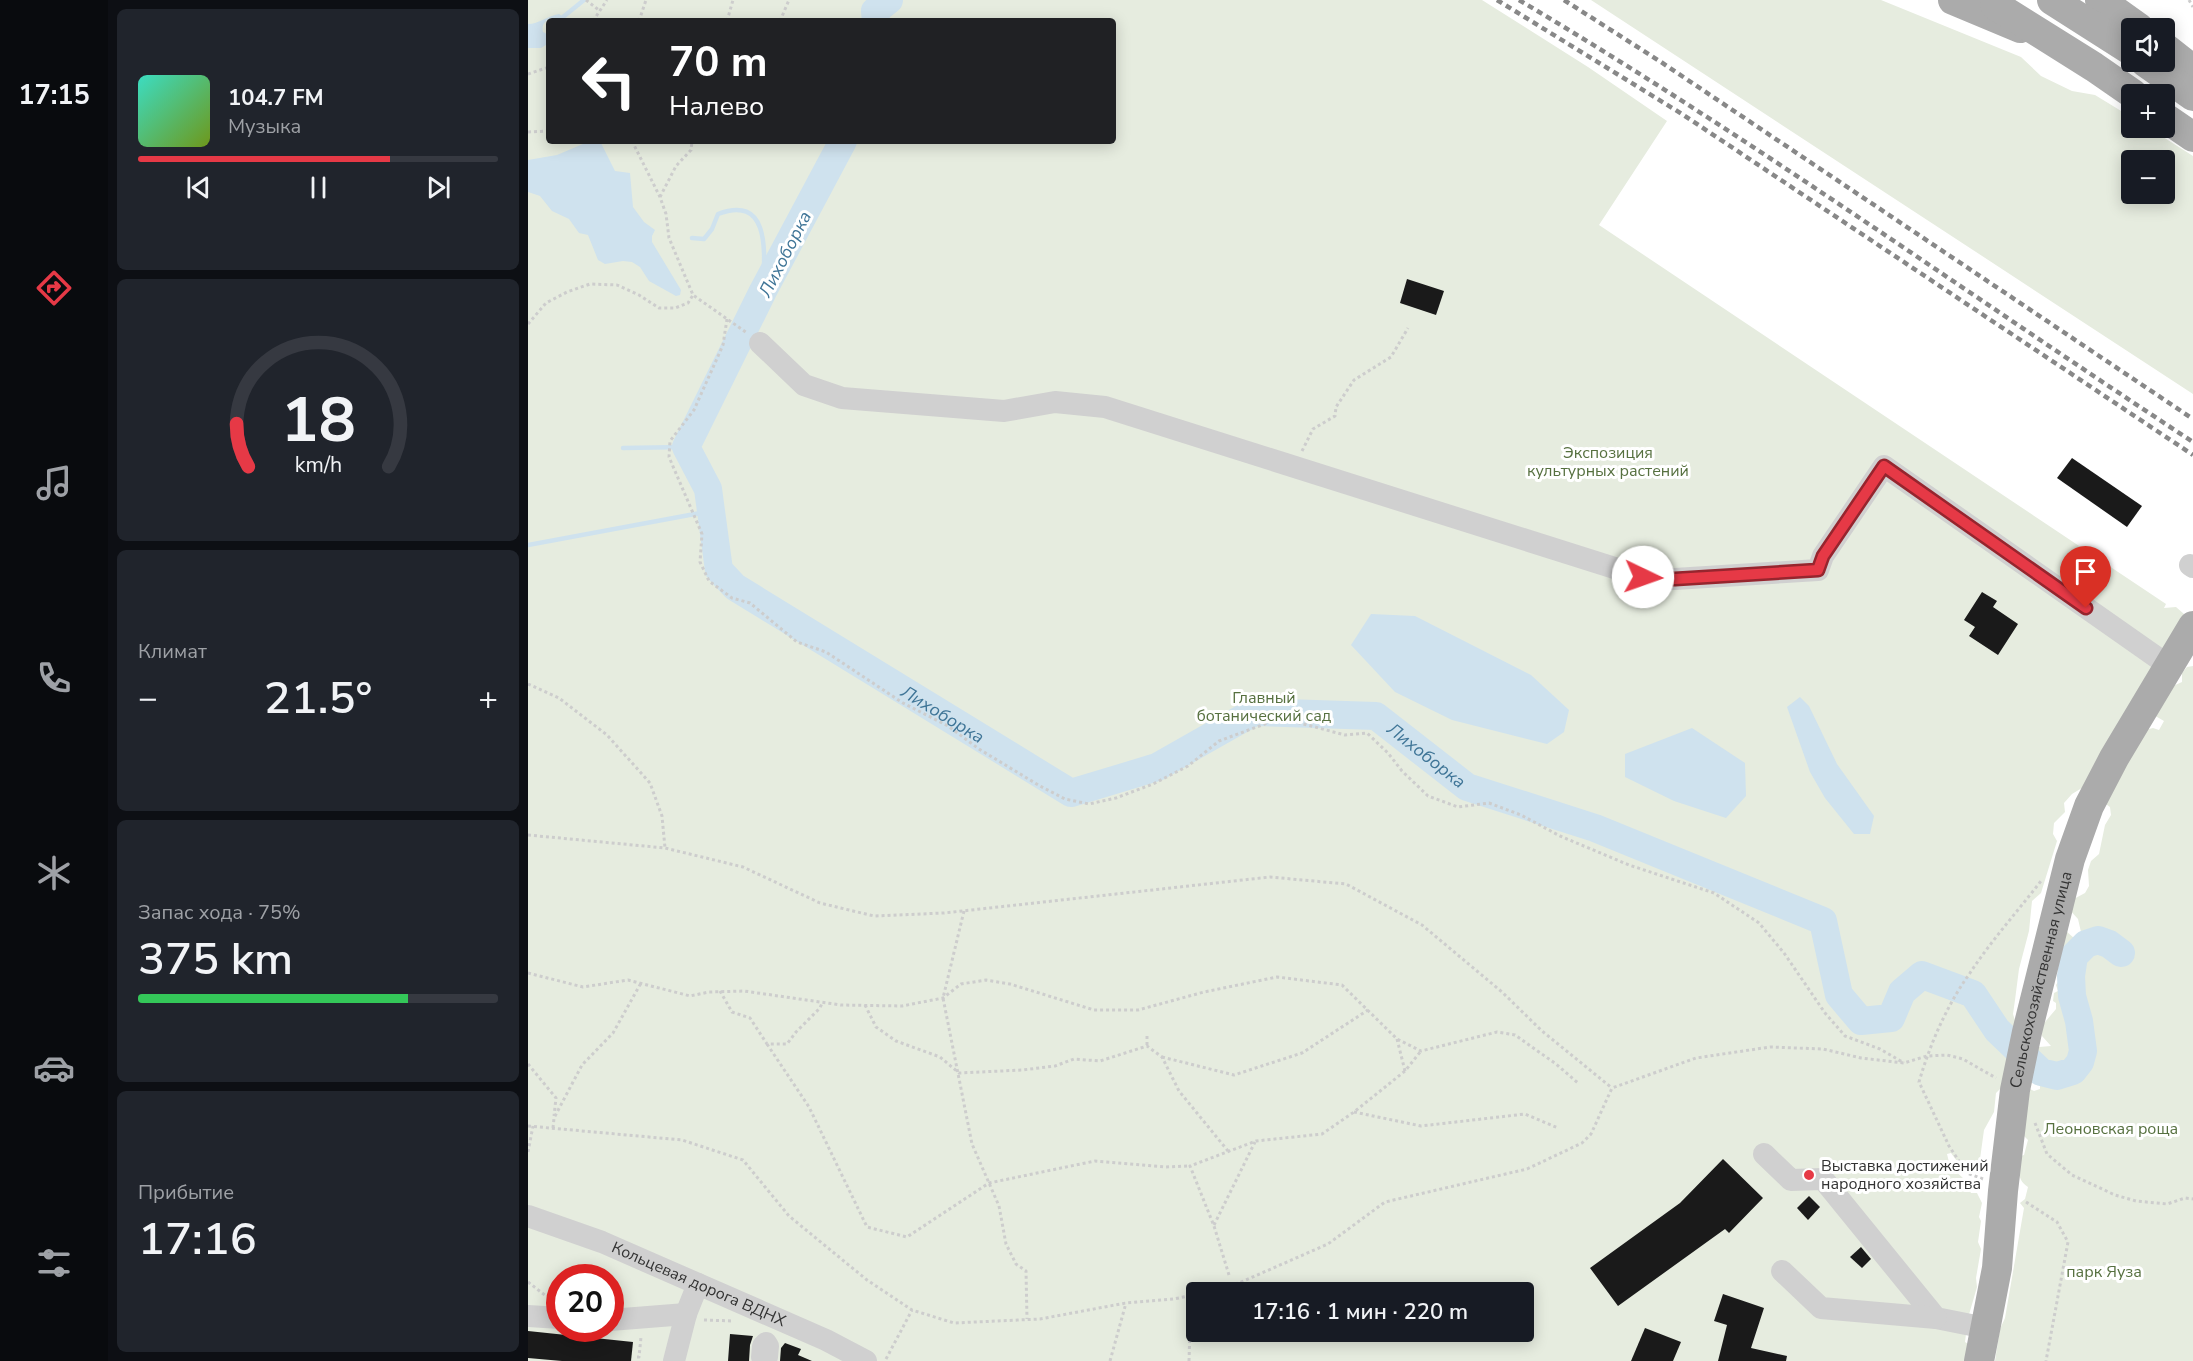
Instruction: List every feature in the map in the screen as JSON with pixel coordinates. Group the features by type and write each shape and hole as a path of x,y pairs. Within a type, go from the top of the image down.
{"main road":[{"path":"1953,0 2044,40 2125,84"},
{"path":"1987,0 2121,86"},
{"path":"2044,40 2053,0 2121,44"},
{"path":"2044,40 2079,0"},
{"path":"2100,0 2125,18"},
{"path":"2121,0 2137,18"},
{"path":"2175,60 2193,70"},
{"path":"2175,71 2193,96"},
{"path":"2175,114 2193,125"},
{"path":"2175,125 2193,137"},
{"name":"Сельскохозяйственная улица","path":"1979,1361 1997,1268 1992,1185 2070,859 2090,806 2114,758 2193,626"}],"street":[{"path":"760,343 804,385 842,398 1004,411 1054,402 1105,408 1643,577 1675,579 1818,570 1823,556 1884,466 2169,666"},
{"path":"1764,1154 1791,1180 1823,1179 1936,1317"},
{"name":"Кольцевая дорога ВДНХ","path":"528,1216 594,1238 698,1284 766,1339 826,1340 876,1360"},
{"path":"1782,1272 1821,1308 1936,1317 1986,1328"},
{"path":"674,1361 685,1316 698,1284"},
{"path":"528,1316 546,1317"},
{"path":"624,1319 685,1316"}],"path":[{"path":"595,18 607,0"},
{"path":"640,18 646,0"},
{"path":"728,18 733,0"},
{"path":"781,18 789,0"},
{"path":"2189,0 2193,7"},
{"path":"587,1 600,11"},
{"path":"528,74 546,68"},
{"path":"528,132 546,131"},
{"path":"634,144 660,196 666,214 669,238 693,295 734,324"},
{"path":"660,196 676,166 691,150 692,144"},
{"path":"528,324 546,303 590,284 617,285 659,308 675,308 688,303 693,295"},
{"path":"727,319 723,345 694,410 670,441 669,457 702,534 700,562 709,581 732,597 750,603 797,642 826,652 903,703 948,726 979,749 1040,786 1065,799 1089,804 1116,798 1153,784 1188,766 1219,741 1281,718 1345,735 1367,733 1428,796 1458,807 1489,803 1521,815 1560,836 1629,865 1714,893 1759,923 1784,953 1825,1013 1845,1036 1880,1049 1905,1063"},
{"path":"1296,467 1313,429 1335,416 1336,407 1354,380 1391,357 1408,328"},
{"path":"528,684 559,698 607,735 650,783 662,816 665,848"},
{"path":"528,835 665,848 743,867 820,903 874,916 964,910 1270,877 1346,884 1422,925 1502,992 1542,1031 1612,1088"},
{"path":"2044,877 1969,974 1949,1008 1927,1056 1919,1082 1949,1146 1966,1173 2031,1204 2057,1222 2068,1242 2046,1361"},
{"path":"964,910 943,998 972,1144 999,1206 1006,1244 1016,1263 1026,1271 1027,1319"},
{"path":"528,974 583,987 628,980 690,996 709,992 744,991 841,1005 902,1006 943,998 961,984 986,980 1010,984 1094,1010 1138,1010 1204,992 1277,977 1342,985 1397,1039 1421,1051"},
{"path":"554,1118 582,1065 613,1034 641,983"},
{"path":"720,992 732,1012 750,1018 808,1107 867,1227 907,1238 989,1183 1095,1161 1166,1167 1190,1166 1256,1141 1322,1134 1354,1113 1405,1071 1421,1051 1497,1032 1515,1035 1578,1083"},
{"path":"767,1044 787,1044 820,1008 822,1002"},
{"path":"866,1005 876,1027 896,1041 940,1057 959,1073 1055,1066 1074,1059 1100,1061 1148,1046"},
{"path":"1147,1036 1148,1046 1162,1057 1234,1075 1302,1053 1368,1010"},
{"path":"1397,1039 1405,1071"},
{"path":"1241,1282 1328,1244 1385,1202 1527,1169 1582,1143 1591,1134 1612,1088 1696,1058 1770,1047 1823,1049 1861,1058 1905,1063 1927,1056 1947,1055 1963,1059 2025,1095 2047,1154 2072,1175 2115,1195 2136,1201 2167,1204 2185,1198 2193,1199"},
{"path":"1162,1057 1179,1091 1228,1151"},
{"path":"528,1064 556,1098 553,1128"},
{"path":"1354,1113 1421,1126 1525,1114 1558,1128"},
{"path":"528,1126 682,1140 743,1160 789,1216 867,1280 912,1310 954,1323 1027,1319 1186,1296"},
{"path":"528,1152 533,1126"},
{"path":"1214,1226 1256,1141"},
{"path":"1190,1166 1214,1226 1229,1275"},
{"path":"528,1282 546,1296"},
{"path":"1110,1361 1126,1303"},
{"path":"876,1360 912,1310"},
{"path":"685,1316 766,1339"},
{"path":"1189,1361 1190,1342"}],"green space":[{"name":"Главный ботанический сад","path":"528,0 1482,0 1588,67 1667,121 1599,225 2166,604 2164,608 2176,607 2184,614 2182,625 2095,780 2072,794 2064,803 2065,812 2054,823 2053,834 2057,841 2041,893 2032,901 2029,931 2019,969 2013,1014 2016,1024 2010,1033 2006,1056 2010,1063 2006,1083 1996,1093 1994,1112 1984,1130 1980,1159 1968,1168 1962,1168 1951,1153 1947,1154 1950,1166 1964,1179 1971,1193 1977,1193 1982,1203 1978,1242 1981,1249 1976,1278 1977,1287 1968,1318 1965,1342 1968,1344 1968,1361 528,1361"},
{"path":"1591,0 1881,0 2021,57 2041,76 2072,91 2095,95 2121,111 2121,138 2165,138 2193,156 2193,394"},
{"name":"парк Яуза","path":"2193,666 2193,1361 1995,1361 2000,1329 2005,1318 2024,1208 2020,1203 2025,1199 2028,1187 2020,1177 2019,1169 2021,1156 2024,1155 2028,1140 2024,1136 2028,1088 2034,1091 2040,1089 2040,1084 2029,1076 2039,1047 2051,1046 2042,1036 2040,1028 2056,1009 2056,1003 2053,1001 2054,993 2058,991 2056,985 2062,971 2055,963 2058,960 2066,962 2067,955 2058,951 2066,931 2075,939 2081,932 2078,919 2068,908 2070,901 2085,893 2089,886 2088,870 2091,861 2099,854 2105,825 2111,815 2110,807 2103,802 2145,730 2153,728 2159,730 2164,721 2152,714 2173,686 2182,682 2182,673 2187,667"}],"water":[{"path":"559,14 563,18 547,18"},
{"path":"546,18 543,32 546,34 546,45 541,48 528,48 528,24"},
{"path":"583,144 602,144 615,171 630,173 633,207 644,222 655,230 652,242 681,290 680,295 676,296 649,281 640,267 632,262 605,264 598,260 588,235 579,233 569,219 552,211 540,196 528,192 528,160 557,155"},
{"path":"1371,614 1415,616 1531,675 1569,710 1564,732 1547,744 1452,720 1395,692 1351,645"},
{"path":"1800,697 1809,706 1837,764 1874,816 1870,834 1854,834 1825,798 1810,772 1787,707"},
{"path":"1692,728 1745,763 1746,796 1726,818 1674,801 1625,777 1625,754"}],"building":[{"path":"1407,279 1444,291 1436,315 1400,303"},
{"path":"2072,458 2142,506 2127,527 2057,478"},
{"path":"1982,592 1997,601 1993,607 2018,624 1998,655 1969,636 1975,627 1964,620"},
{"path":"1723,1159 1763,1198 1729,1233 1725,1229 1618,1306 1590,1268 1680,1203"},
{"path":"1809,1196 1820,1207 1808,1220 1797,1208"},
{"path":"1861,1247 1871,1259 1862,1268 1850,1257"},
{"path":"1723,1294 1764,1308 1751,1348 1787,1356 1786,1361 1718,1361 1727,1325 1714,1321"},
{"path":"1645,1328 1681,1342 1673,1361 1631,1361"},
{"path":"528,1331 546,1333 546,1342 633,1342 631,1361 562,1361 528,1358"},
{"path":"730,1334 753,1336 749,1361 728,1361"},
{"path":"785,1343 801,1349 798,1355 812,1361 780,1361 781,1348"}],"waterway":[{"path":"563,17 584,0"},
{"name":"Лихоборка","path":"876,18 875,11 889,0"},
{"name":"Лихоборка","path":"841,144 763,291 686,447 708,489 719,570 735,587 1071,793 1157,767 1254,712 1376,716 1467,787 1595,828 1823,921 1839,995 1861,1021 1891,1018 1902,992 1922,975 1973,994 1997,1030 2041,1072 2057,1076 2073,1071 2080,1062 2083,1051 2079,1021 2072,996 2071,976 2074,956 2086,944 2098,940 2109,944 2121,953"},
{"path":"692,238 704,239 712,229 718,214 736,210 748,213 757,221 762,233 763,291"},
{"path":"623,448 686,447"},
{"path":"528,545 711,511"}],"railway":[{"path":"1497,0 1682,114 2193,455"},
{"path":"1519,0 1775,161 2193,442"},
{"path":"1564,0 1661,62 2193,419"}],"place":[{"name":"Выставка достижений народного хозяйства","path":"1809,1175"}],"route":[{"path":"1643,577 1675,579 1818,570 1823,556 1884,466 2086,608"}],"park label":[{"name":"Экспозиция культурных растений","path":"1608,462"},
{"name":"Леоновская роща","path":"2111,1129"}]}
